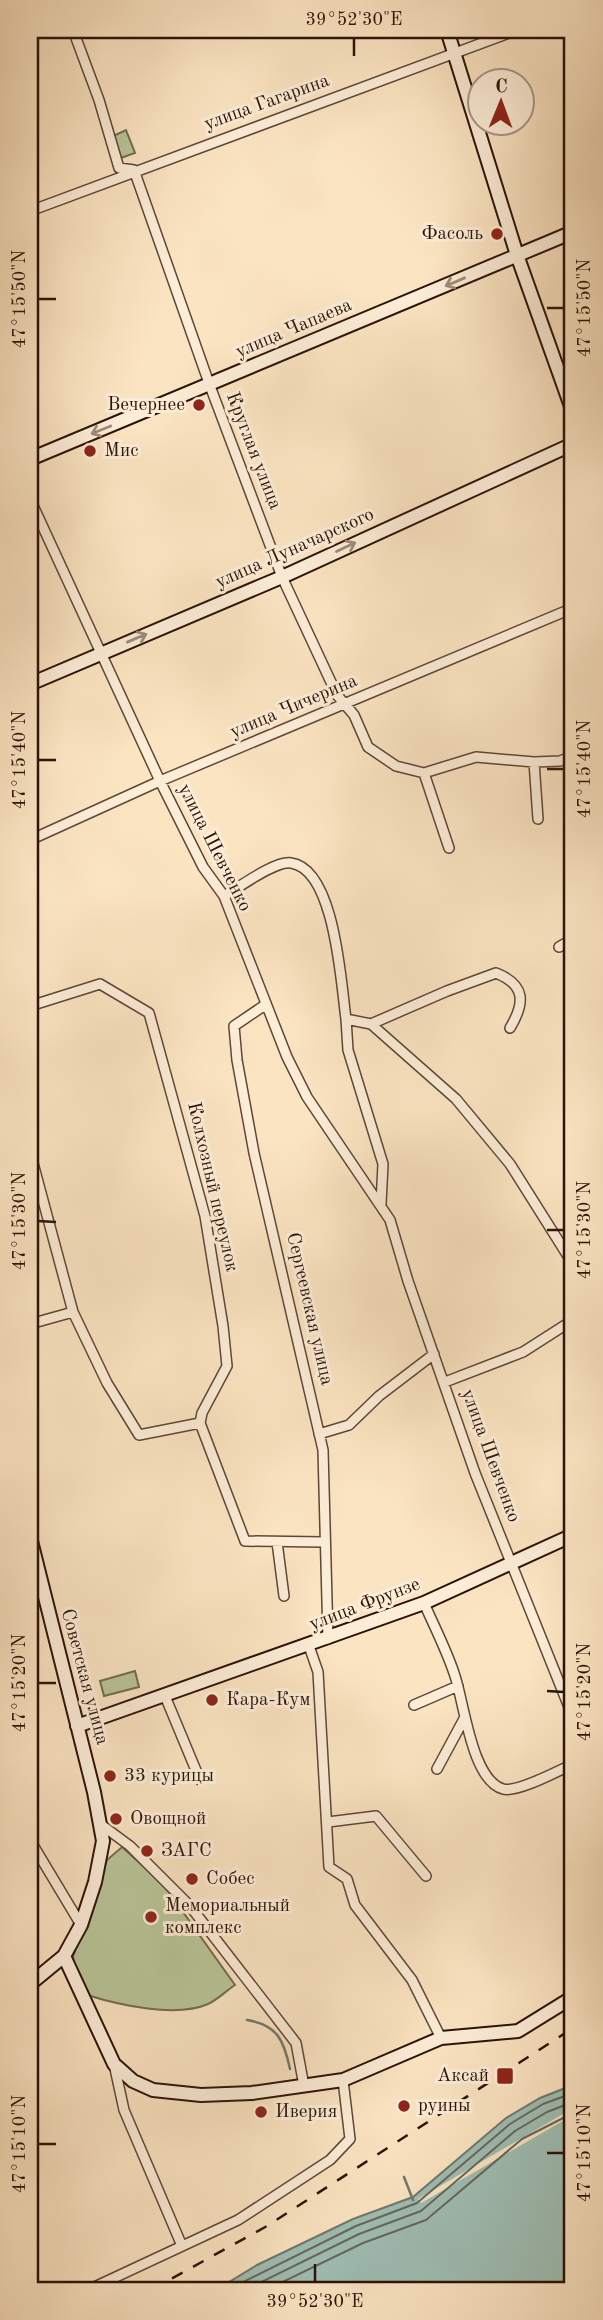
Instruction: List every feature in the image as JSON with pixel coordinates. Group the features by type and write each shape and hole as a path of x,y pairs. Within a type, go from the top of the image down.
{"main road":[{"path":"447,30 517,255 573,412"},
{"name":"улица Чапаева","path":"30,459 573,232"},
{"name":"улица Луначарского","path":"30,684 282,577 573,444"},
{"name":"улица Фрунзе","path":"77,1726 328,1640 424,1603 573,1535"},
{"name":"Советская улица","path":"30,1537 103,1826 102,1855 81,1925 64,1956"},
{"path":"30,1984 64,1956 114,2064 133,2081 153,2090 201,2095 343,2080 441,2038 518,2031 573,1997"}],"street":[{"name":"Круглая улица","path":"73,30 99,100 119,168 134,170 210,386 282,577 368,747 396,766 424,773"},
{"name":"улица Гагарина","path":"30,211 134,170 517,30"},
{"name":"улица Шевченко","path":"30,499 160,781 203,867 224,897 265,1005 307,1097 354,1170 382,1204 390,1220 475,1473 573,1717"},
{"name":"улица Чичерина","path":"30,840 160,781 573,608"},
{"path":"449,848 424,773 476,757 534,762 560,761 573,755"},
{"path":"534,762 538,819"},
{"name":"улица Шевченко","path":"224,897 279,864 291,862 312,874 329,910 346,1019 348,1050 383,1164 382,1204"},
{"path":"559,947 573,939"},
{"path":"371,1024 496,973 512,979 518,989 521,1010 510,1028"},
{"name":"Колхозный переулок","path":"30,1006 100,984 149,1013 205,1216 216,1275 226,1366 202,1413 200,1423"},
{"name":"Сергеевская улица","path":"265,1005 234,1026 236,1060 254,1153 323,1450 323,1542 328,1640"},
{"path":"346,1019 371,1024 456,1099 510,1164 573,1264"},
{"path":"30,1152 73,1312 107,1383 139,1435 200,1423 245,1541 323,1542"},
{"path":"30,1324 73,1312"},
{"path":"445,1382 523,1352 573,1320"},
{"path":"319,1434 349,1425 379,1396 434,1354"},
{"path":"277,1542 284,1596"},
{"path":"424,1603 458,1686 482,1769 492,1783 504,1790 517,1788 573,1764"},
{"path":"309,1646 317,1672 329,1867 347,1879 355,1905 412,1980 441,2038"},
{"path":"414,1705 458,1686"},
{"path":"164,1696 200,1780"},
{"path":"437,1769 465,1717"},
{"path":"328,1822 376,1816 426,1877"},
{"path":"103,1826 130,1846 205,1925 296,2043 304,2086"},
{"path":"30,1840 81,1925"},
{"path":"114,2064 117,2087 129,2121 182,2246"},
{"path":"88,2290 238,2220 344,2148 350,2139 350,2129 343,2080"}],"green space":[{"path":"126,130 135,153 121,158 113,136"},
{"path":"135,1671 139,1687 104,1696 100,1681"},
{"path":"122,1847 163,1884 235,1985 211,2002 195,2008 164,2010 115,2003 87,1995 76,1972 73,1957 107,1860"}],"water":[{"path":"573,2085 573,2290 216,2290 257,2265 353,2219 413,2197 506,2118 540,2098"}],"pier":[{"path":"573,2108 573,2115 421,2203 418,2199"}],"waterway":[{"path":"247,2020 273,2030 282,2043 290,2069"},
{"path":"404,2177 413,2200"}],"railway":[{"path":"151,2290 267,2226 573,2028"}],"place":[{"name":"Фасоль","path":"497,234"},
{"name":"Вечернее","path":"199,405"},
{"name":"Мис","path":"90,451"},
{"name":"Кара-Кум","path":"212,1700"},
{"name":"33 курицы","path":"110,1776"},
{"name":"Овощной","path":"116,1819"},
{"name":"ЗАГС","path":"147,1851"},
{"name":"Собес","path":"192,1879"},
{"name":"Мемориальный комплекс","path":"151,1917"},
{"name":"Аксай","path":"505,2076"},
{"name":"руины","path":"404,2106"},
{"name":"Иверия","path":"261,2112"}]}
